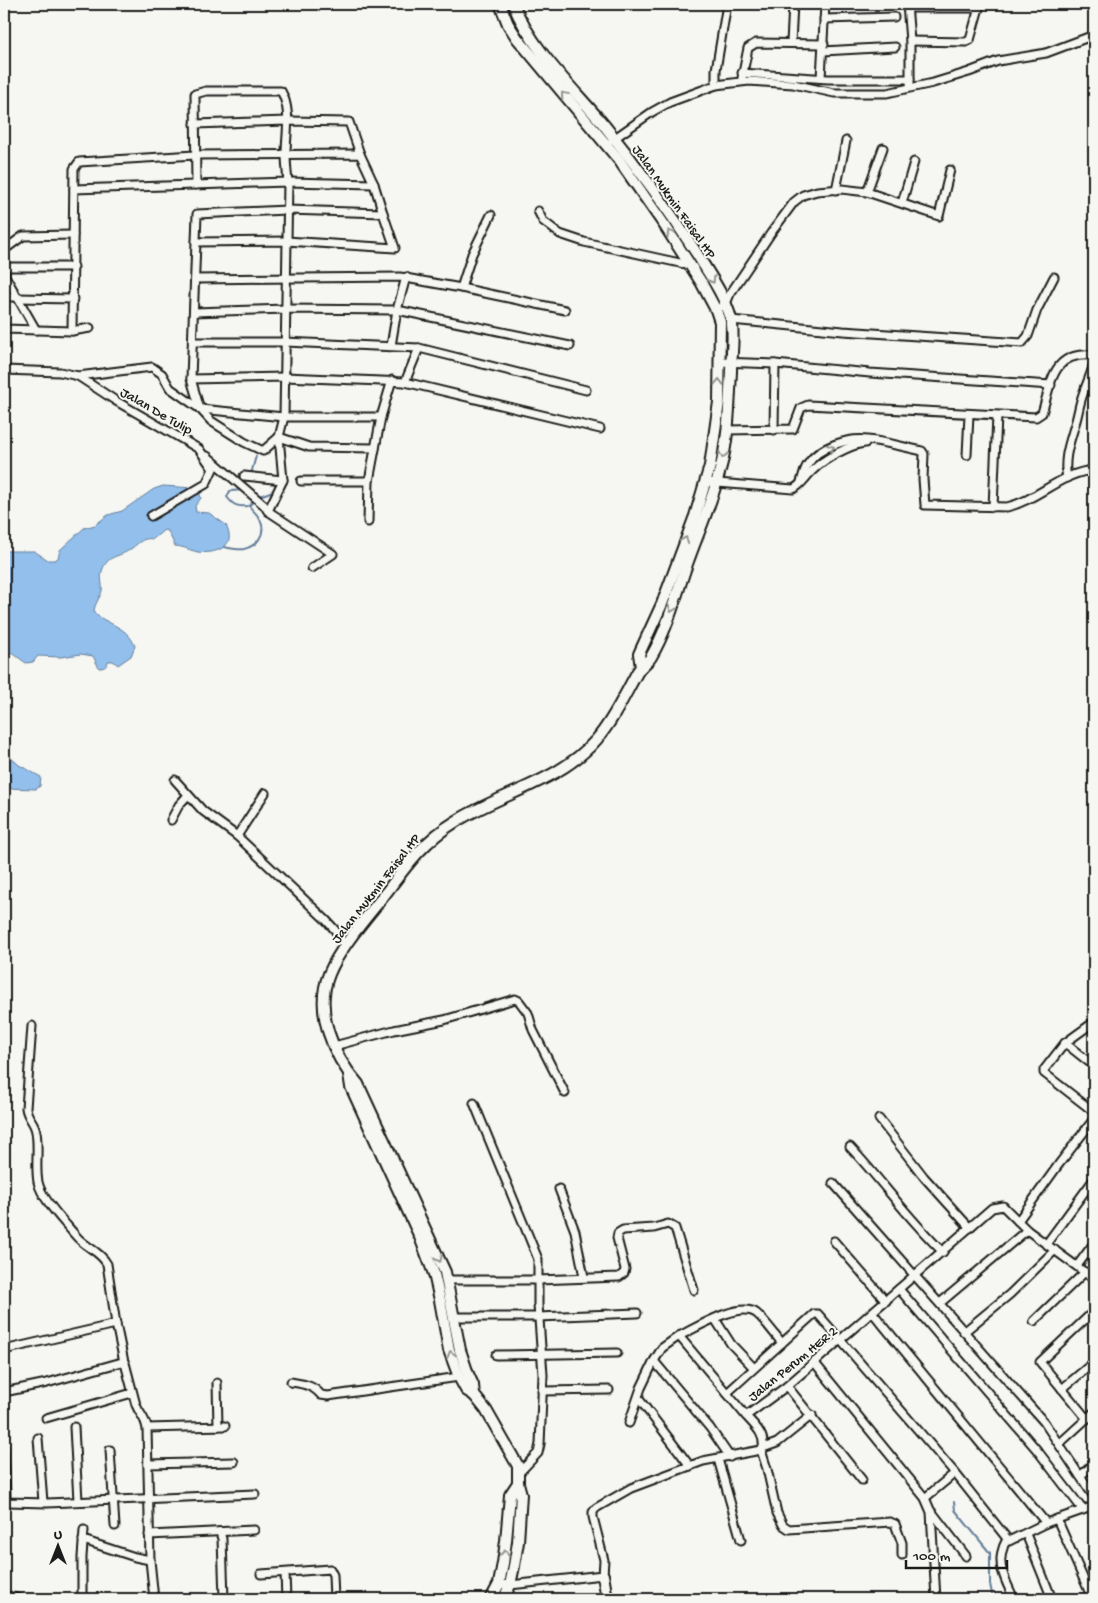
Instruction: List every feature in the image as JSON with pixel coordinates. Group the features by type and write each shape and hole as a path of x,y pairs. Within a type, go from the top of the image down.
{"street":[{"name":"Jalan Mukmin Faisal HP","path":"474,1395 474,1385 460,1350 447,1280 440,1260 358,1084 349,1074 334,1046 324,1014 323,1002 328,975 345,947 426,842 457,820 554,772 576,759 597,739 622,702 641,667 639,654 662,604 710,483 720,469 730,402 731,362 731,320 726,304 674,219 610,142 517,38 508,24 500,4"},
{"name":"Jalan Mukmin Faisal HP","path":"513,4 526,31 610,142 701,282 716,310 721,332 719,402 710,466 710,483"},
{"path":"716,85 716,70 728,4"},
{"path":"791,43 793,4"},
{"path":"821,78 825,4"},
{"path":"910,41 970,40 979,6 907,6 910,41 910,88"},
{"path":"824,19 894,17"},
{"path":"610,142 652,112 670,102 716,85 741,82 793,84 834,93 887,92 910,88 969,72 998,61 1046,53 1094,35"},
{"path":"741,82 748,48 756,44 791,43 823,47 895,47"},
{"path":"742,73 821,78 910,79"},
{"path":"196,185 195,94 206,90 282,91 285,98 288,121 286,154 288,182 284,417 279,437 283,480 266,508"},
{"path":"195,124 288,121 349,122 360,154 374,184 395,248 286,241 196,242"},
{"path":"836,190 846,141"},
{"path":"867,192 883,148"},
{"path":"72,331 74,169 79,162 195,154 360,154"},
{"path":"902,203 914,162"},
{"path":"716,310 726,304 739,280 794,202 803,195 817,191 836,190 867,192 939,216 950,170"},
{"path":"74,189 288,182 374,184"},
{"path":"200,409 191,378 197,214 287,210 383,214"},
{"path":"538,211 543,221 560,234 584,242 689,265"},
{"path":"461,288 472,254 491,215"},
{"path":"4,250 22,236 73,235"},
{"path":"4,267 74,267"},
{"path":"4,274 36,330"},
{"path":"195,279 406,277 565,310"},
{"path":"390,346 406,277"},
{"path":"731,320 843,331 1022,343 1028,336 1037,310 1054,277"},
{"path":"4,297 73,299"},
{"path":"194,312 286,309 397,310 570,346"},
{"path":"4,329 72,331 90,328"},
{"path":"193,342 285,342 419,348 586,390"},
{"path":"405,382 419,348"},
{"path":"727,430 793,429 795,428 800,408 808,405 1036,417 1040,416 1058,366 1069,356 1080,354 1094,355"},
{"path":"720,362 775,364 1051,386"},
{"path":"1067,478 1065,469 1067,446 1082,395 1089,382 1094,363"},
{"path":"774,430 775,364"},
{"path":"78,376 152,368 162,374 170,388 200,409 211,421 244,442 263,451 279,437"},
{"name":"Jalan De Tulip","path":"4,370 60,372 78,376 116,401 199,449 213,469 206,484 152,516"},
{"path":"191,378 285,377 392,380 600,429"},
{"path":"368,522 369,481 381,418 392,380"},
{"path":"200,409 284,417 381,418"},
{"path":"966,455 969,414"},
{"path":"993,507 997,416"},
{"path":"279,437 309,447 375,448"},
{"path":"710,483 774,486 788,490 798,487 808,463 817,454 831,447 855,440 867,439 922,451 925,505 1007,508 1018,505 1067,478 1094,470"},
{"path":"199,449 266,508 333,554 312,568"},
{"path":"244,476 283,480"},
{"path":"301,481 369,481"},
{"path":"174,780 203,811 237,836 326,920 335,930 345,947"},
{"path":"237,836 264,793"},
{"path":"171,820 176,809 188,795"},
{"path":"334,1046 394,1030 444,1020 515,999 519,1001 528,1013 533,1030 565,1093"},
{"path":"1094,1022 1066,1042 1044,1073 1094,1112"},
{"path":"32,1026 26,1115 34,1124 36,1132 38,1184 49,1203 78,1239 104,1259 107,1264 124,1362 138,1412 145,1419 147,1428 150,1560 154,1599"},
{"path":"1066,1042 1094,1066"},
{"name":"Jalan Mukmin Faisal HP","path":"349,1074 351,1087 420,1237 434,1274 450,1350 459,1377 466,1390 474,1395 486,1410 518,1474 521,1494 518,1542 510,1585 504,1599"},
{"path":"474,1103 538,1259 539,1266 537,1280 542,1391 538,1453 518,1474 510,1495 506,1541 499,1584 491,1599"},
{"path":"879,1119 924,1177 970,1228"},
{"path":"1094,1119 1018,1222 1094,1279"},
{"path":"850,1147 875,1173 942,1252"},
{"path":"1047,1243 1094,1179"},
{"path":"833,1183 1044,1422 1094,1497"},
{"path":"559,1188 574,1231 584,1277"},
{"name":"Jalan Perum HER 2","path":"902,1555 900,1537 895,1524 890,1522 789,1529 783,1525 777,1513 762,1449 762,1434 746,1416 788,1386 992,1208 1003,1206 1018,1222"},
{"path":"447,1280 537,1280 619,1277 625,1269 617,1238 618,1233 623,1230 654,1228 668,1224 675,1228 694,1290"},
{"path":"940,1303 1027,1230"},
{"path":"834,1241 886,1301"},
{"path":"1077,1266 1094,1243"},
{"path":"964,1332 1010,1294 1056,1250"},
{"path":"1034,1321 1085,1272"},
{"path":"899,1289 1037,1450 1083,1510"},
{"path":"629,1423 639,1399 641,1388 654,1361 662,1348 679,1336 730,1312 748,1310 756,1313 782,1343"},
{"path":"1087,1419 1040,1362 1094,1311"},
{"path":"454,1317 538,1317 637,1313"},
{"path":"873,1313 1046,1523"},
{"path":"726,1392 814,1314 818,1314 955,1472 1009,1541 1046,1523 1094,1506"},
{"path":"715,1319 731,1344 754,1367"},
{"path":"4,1350 116,1324"},
{"path":"679,1336 746,1416"},
{"path":"496,1355 617,1353"},
{"path":"654,1361 710,1428 730,1458"},
{"path":"4,1392 47,1383 124,1362"},
{"path":"814,1362 925,1498 931,1512 966,1556"},
{"path":"1062,1389 1094,1362"},
{"path":"291,1382 309,1385 321,1395 328,1396 459,1377"},
{"path":"147,1428 221,1426 217,1383"},
{"path":"788,1386 862,1480"},
{"path":"542,1391 609,1390"},
{"path":"46,1418 132,1393"},
{"path":"639,1399 690,1466"},
{"path":"1059,1444 1094,1412"},
{"path":"607,1599 603,1575 604,1560 593,1517 593,1512 596,1508 631,1488 703,1461 730,1458 777,1443 812,1415"},
{"path":"74,1427 78,1501"},
{"path":"38,1438 43,1502"},
{"path":"4,1446 6,1500 8,1502 148,1499 255,1494"},
{"path":"110,1450 115,1526"},
{"path":"718,1459 741,1540"},
{"path":"148,1464 234,1462"},
{"path":"1080,1476 1094,1464"},
{"path":"925,1498 955,1472"},
{"path":"931,1512 936,1599"},
{"path":"1057,1519 1093,1598 1067,1599"},
{"path":"82,1599 84,1530"},
{"path":"149,1535 254,1530"},
{"path":"220,1532 222,1539 224,1599"},
{"path":"1026,1534 1052,1599"},
{"path":"1007,1539 1002,1551 1000,1566 1014,1599"},
{"path":"83,1540 150,1560"},
{"path":"261,1574 330,1569 333,1575 334,1599"},
{"path":"285,1573 286,1599"},
{"path":"499,1584 510,1585 603,1575"},
{"path":"4,1595 21,1599"}],"water":[{"path":"163,486 194,488 199,491 201,498 195,506 196,512 209,513 226,525 229,540 220,549 206,553 198,552 175,546 168,531 164,530 153,539 139,542 128,551 108,561 102,571 102,591 94,613 123,630 132,639 135,646 131,656 118,665 113,661 108,661 103,668 99,668 93,656 81,654 61,657 38,656 33,662 26,663 8,650 4,650 4,551 34,551 48,560 55,560 58,558 60,550 84,528 95,525 108,515 122,511 154,489"},
{"path":"4,731 10,737 9,756 19,765 41,777 40,786 36,789 4,788"}],"waterway":[{"path":"251,474 256,456"},
{"path":"244,490 230,491 227,497 235,505 247,506"},
{"path":"257,497 273,491"},
{"path":"224,547 244,549 253,545 259,539 262,531 261,522 249,506 254,500"},
{"path":"954,1502 955,1510 990,1553 990,1584 993,1599"}]}
